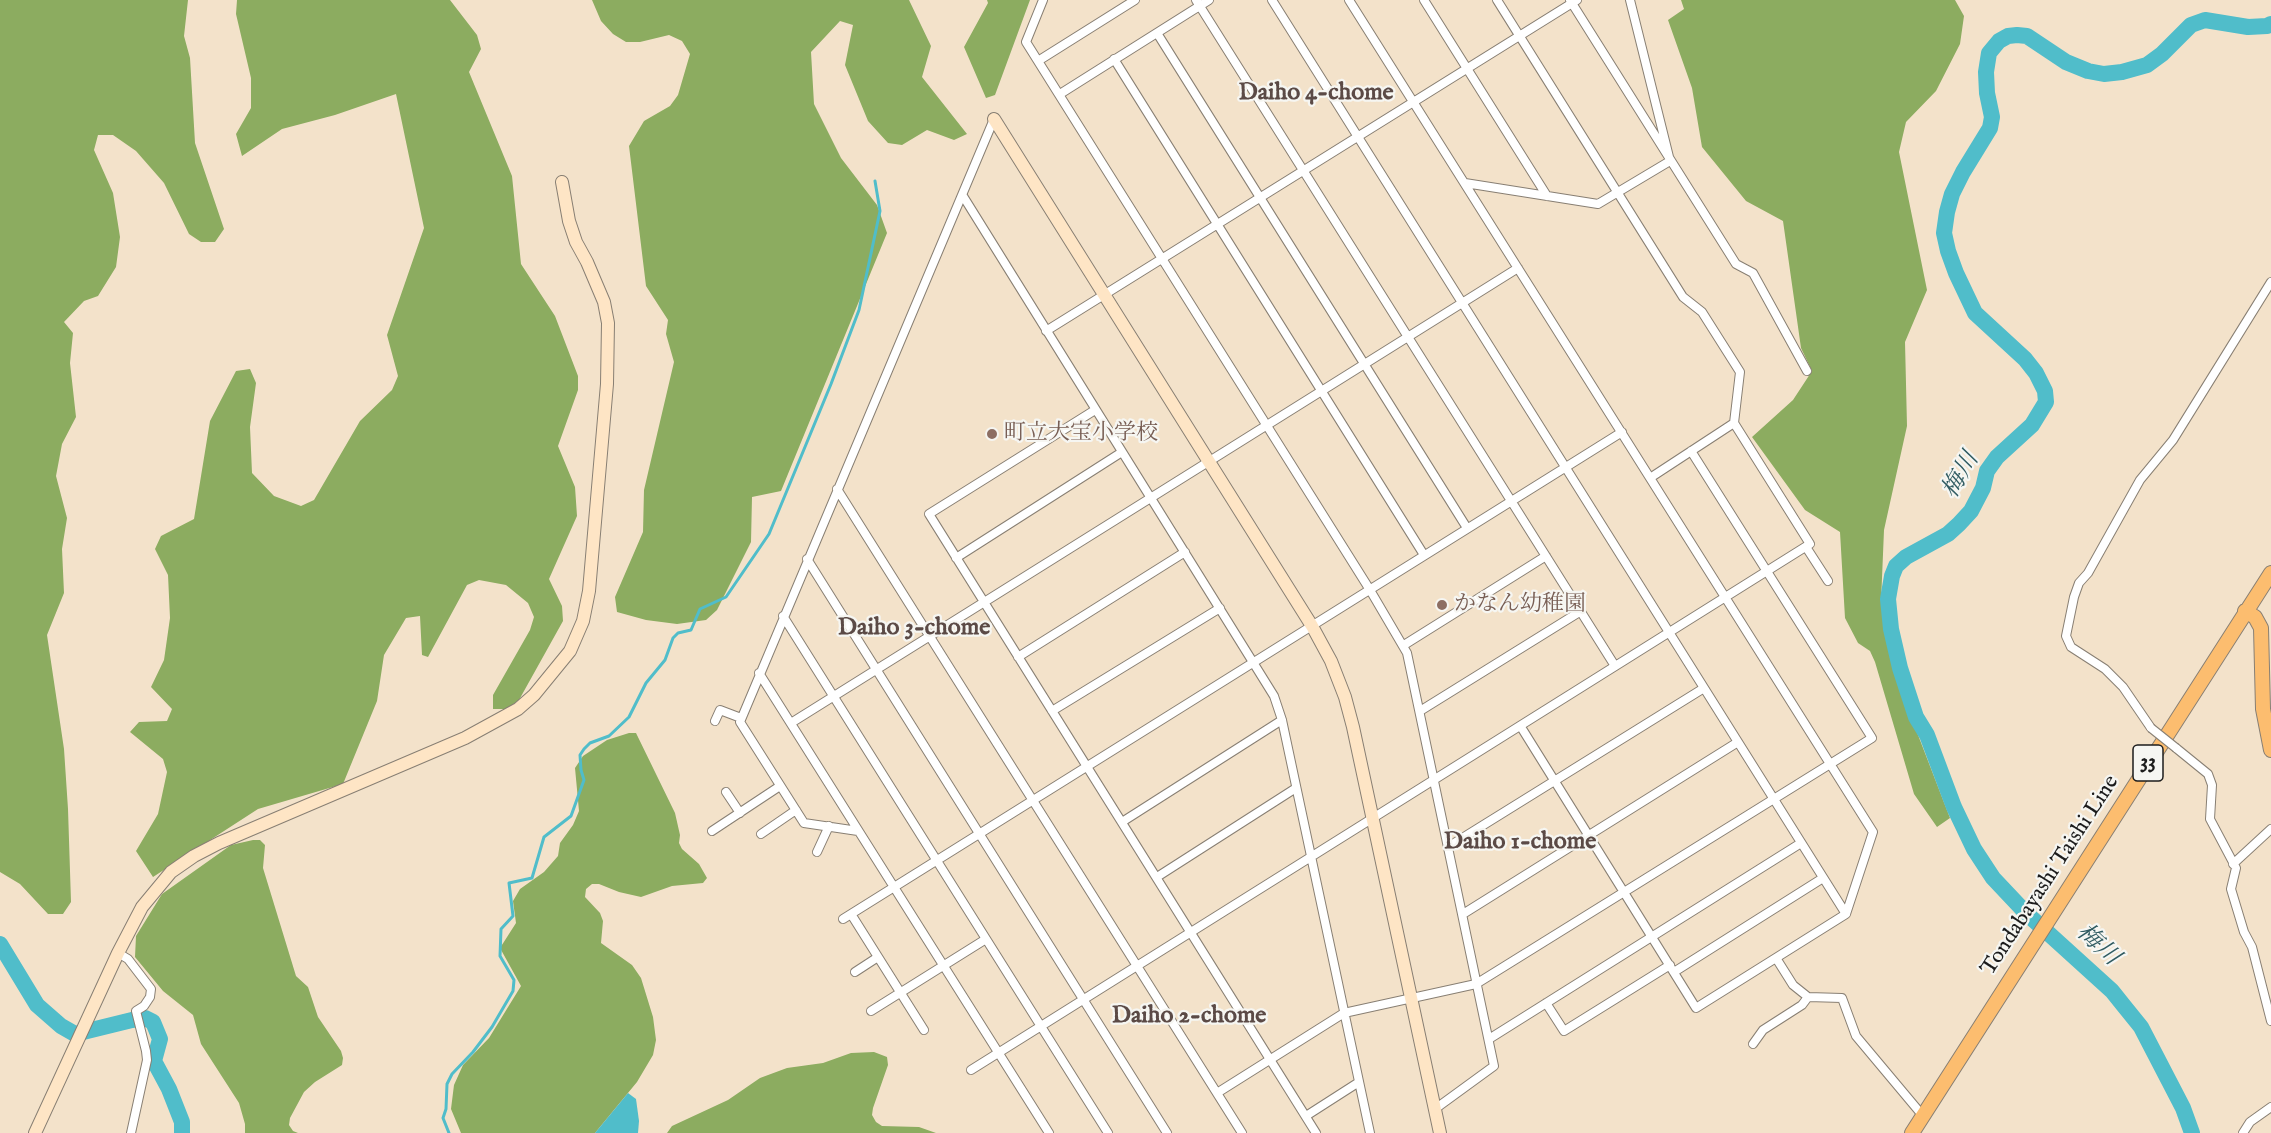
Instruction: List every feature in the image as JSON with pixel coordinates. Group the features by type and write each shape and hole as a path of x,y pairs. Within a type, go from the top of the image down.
{"main road":[{"name":"Tondabayashi Taishi Line","path":"1912,1133 2271,573"},
{"path":"2245,611 2255,617 2262,628 2263,709 2271,750"}],"street":[{"path":"1043,0 1026,42 1370,590 1404,645 1410,661 1494,1066 1435,1109"},
{"path":"1038,61 1135,0"},
{"path":"1060,94 1157,33 1198,3 1209,0"},
{"path":"1272,0 1846,914"},
{"path":"1349,0 1873,832 1846,914 1696,1008 1521,726"},
{"path":"1424,0 1547,196"},
{"path":"971,1070 1810,544 1734,423 1740,372 1702,312 1683,297 1497,0"},
{"path":"1630,0 1670,161"},
{"path":"1046,331 1262,198 1573,1 1670,161 1736,264 1753,273 1807,371"},
{"path":"1198,3 1616,666"},
{"path":"1157,33 1467,528"},
{"path":"1114,59 1424,555"},
{"path":"858,831 804,823 740,722 994,119"},
{"path":"994,119 1312,626 1331,661 1345,697 1373,817 1440,1133"},
{"path":"1465,183 1598,204 1670,161"},
{"path":"35,1133 118,953 142,907 171,872 194,856 302,806 465,738 518,709 534,695 570,651 583,621 589,591 607,384 608,323 603,302 572,231 562,182"},
{"path":"963,196 1274,696 1282,720 1370,1133"},
{"path":"790,723 1518,268"},
{"path":"2271,282 2173,440 2140,480 2088,573 2079,583 2066,636 2071,647 2105,669 2123,687 2151,728 2208,774 2211,784 2210,819 2236,868 2230,889 2244,932 2252,947 2271,1021"},
{"path":"1095,410 929,514 1316,1133"},
{"path":"1650,478 1734,423"},
{"path":"924,1030 878,957 847,916 1622,432"},
{"path":"1217,1093 1344,1013 1412,1000 1476,984 1872,738 1691,451"},
{"path":"956,558 1122,452"},
{"path":"837,489 1241,1133"},
{"path":"1806,547 1828,581"},
{"path":"1018,657 1185,552"},
{"path":"1404,645 1546,556"},
{"path":"807,559 1167,1133"},
{"path":"1052,711 1220,608"},
{"path":"1420,711 1581,611"},
{"path":"783,616 1108,1133"},
{"path":"759,673 1048,1133"},
{"path":"1448,847 1704,688"},
{"path":"715,721 720,710 741,718"},
{"path":"1122,822 1282,720"},
{"path":"1463,914 1738,742"},
{"path":"712,831 780,786"},
{"path":"1156,877 1296,788"},
{"path":"726,792 740,813"},
{"path":"761,834 796,810"},
{"path":"817,852 829,826"},
{"path":"2233,864 2271,829"},
{"path":"1489,1039 1801,843"},
{"path":"1545,1003 1564,1031 1823,878"},
{"path":"871,1011 986,939"},
{"path":"118,953 128,959 151,989 150,997 144,1006 136,1011 147,1060 131,1133"},
{"path":"855,972 878,957"},
{"path":"1776,958 1793,985 1808,997 1842,998 1856,1036 1923,1116"},
{"path":"1753,1044 1763,1030 1802,1005 1808,997"},
{"path":"1306,1116 1359,1082"},
{"path":"2243,1133 2250,1122 2271,1107"}],"green space":[{"path":"0,0 188,0 184,36 190,58 195,143 224,229 215,242 201,242 189,234 164,183 136,151 113,135 98,135 94,150 113,193 120,237 116,267 98,296 84,301 64,322 73,333 70,363 76,417 62,444 56,476 67,518 62,549 64,593 47,635 64,749 68,809 71,902 63,914 48,914 20,884 0,872"},
{"path":"237,0 450,0 477,35 481,49 469,72 512,176 521,264 555,316 578,376 578,390 558,446 575,487 577,516 549,579 562,606 563,621 519,700 507,709 493,709 493,695 530,630 534,617 528,603 506,585 479,580 467,585 428,657 422,655 420,616 406,618 384,655 377,701 343,784 258,809 153,877 136,851 158,814 167,772 163,759 130,732 139,722 167,721 172,709 151,687 164,660 170,618 168,575 155,549 161,536 194,519 210,421 236,371 250,369 256,383 250,427 252,473 274,496 301,506 314,500 360,421 392,390 398,376 387,335 424,228 396,94 335,115 282,129 242,156 236,134 251,108 251,78 236,14"},
{"path":"592,0 909,0 931,46 922,77 967,134 954,140 927,130 902,145 888,143 868,121 845,65 853,25 840,21 811,52 814,104 841,158 877,205 887,233 781,491 752,497 751,542 717,610 706,620 677,624 646,620 617,612 615,597 643,532 644,490 674,362 666,334 668,320 646,286 629,146 644,121 670,106 678,95 690,54 682,41 669,35 640,42 626,42 613,34 601,21"},
{"path":"987,0 1030,0 995,95 986,98 964,47 988,3"},
{"path":"1681,0 1955,0 1964,16 1960,44 1936,91 1906,122 1899,152 1927,290 1905,342 1907,426 1884,530 1881,602 1898,683 1950,818 1937,827 1914,794 1875,662 1870,651 1858,643 1845,618 1840,532 1805,510 1752,437 1793,400 1812,371 1801,348 1783,221 1746,201 1702,147 1692,88 1668,20 1684,9"},
{"path":"636,733 675,813 682,849 699,864 707,878 703,883 672,886 641,897 599,884 592,884 586,889 585,897 600,913 603,921 601,943 632,965 641,978 653,1017 656,1040 653,1055 637,1082 595,1133 461,1133 451,1109 454,1085 463,1065 489,1038 521,986 500,948 516,923 513,901 520,889 544,872 558,856 560,843 573,825 579,811 575,768 583,756 607,740"},
{"path":"260,840 265,845 263,868 296,976 308,987 318,1017 341,1051 343,1058 342,1065 304,1092 290,1118 289,1125 293,1131 298,1133 245,1133 239,1103 201,1044 193,1015 163,991 135,957 136,936 162,894 231,845"},
{"path":"874,1052 887,1057 888,1065 873,1108 872,1115 876,1122 882,1126 919,1127 936,1133 667,1133 672,1126 728,1100 760,1078 787,1068 823,1063 851,1053"}],"water":[{"path":"628,1093 636,1099 638,1133 595,1133"}],"waterway":[{"name":"梅川","path":"2192,1133 2183,1108 2141,1027 2112,991 2026,913 1993,878 1974,849 1954,807 1927,735 1916,717 1900,668 1891,629 1888,599 1896,566 1906,557 1948,534 1971,511 1983,488 1987,471 1997,457 2032,425 2046,402 2045,391 2036,373 2025,359 1975,313 1956,273 1944,233 1952,194 1990,128 1992,117 1986,72 1989,53 1999,41 2008,36 2027,36 2066,62 2088,71 2104,74 2147,65 2162,54 2191,25 2205,20 2248,27 2271,24"},
{"path":"449,1133 443,1118 446,1109 447,1084 452,1074 492,1027 513,991 514,980 500,956 501,929 513,916 509,883 532,878 544,837 571,816 584,780 580,755 584,749 590,743 609,736 629,717 646,683 665,660 673,638 678,633 691,630 700,609 726,597 769,534 859,310 880,211 875,181"},
{"path":"0,944 37,1005 61,1026 75,1034 132,1020 145,1018 153,1022 160,1039 154,1061 169,1089 182,1122 182,1133"}],"place":[{"name":"町立大宝小学校","path":"992,434"},
{"name":"かなん幼稚園","path":"1442,605"}],"district":[{"name":"Daiho 4-chome","path":"1316,94"},
{"name":"Daiho 3-chome","path":"914,629"},
{"name":"Daiho 1-chome","path":"1520,843"},
{"name":"Daiho 2-chome","path":"1189,1017"}]}
